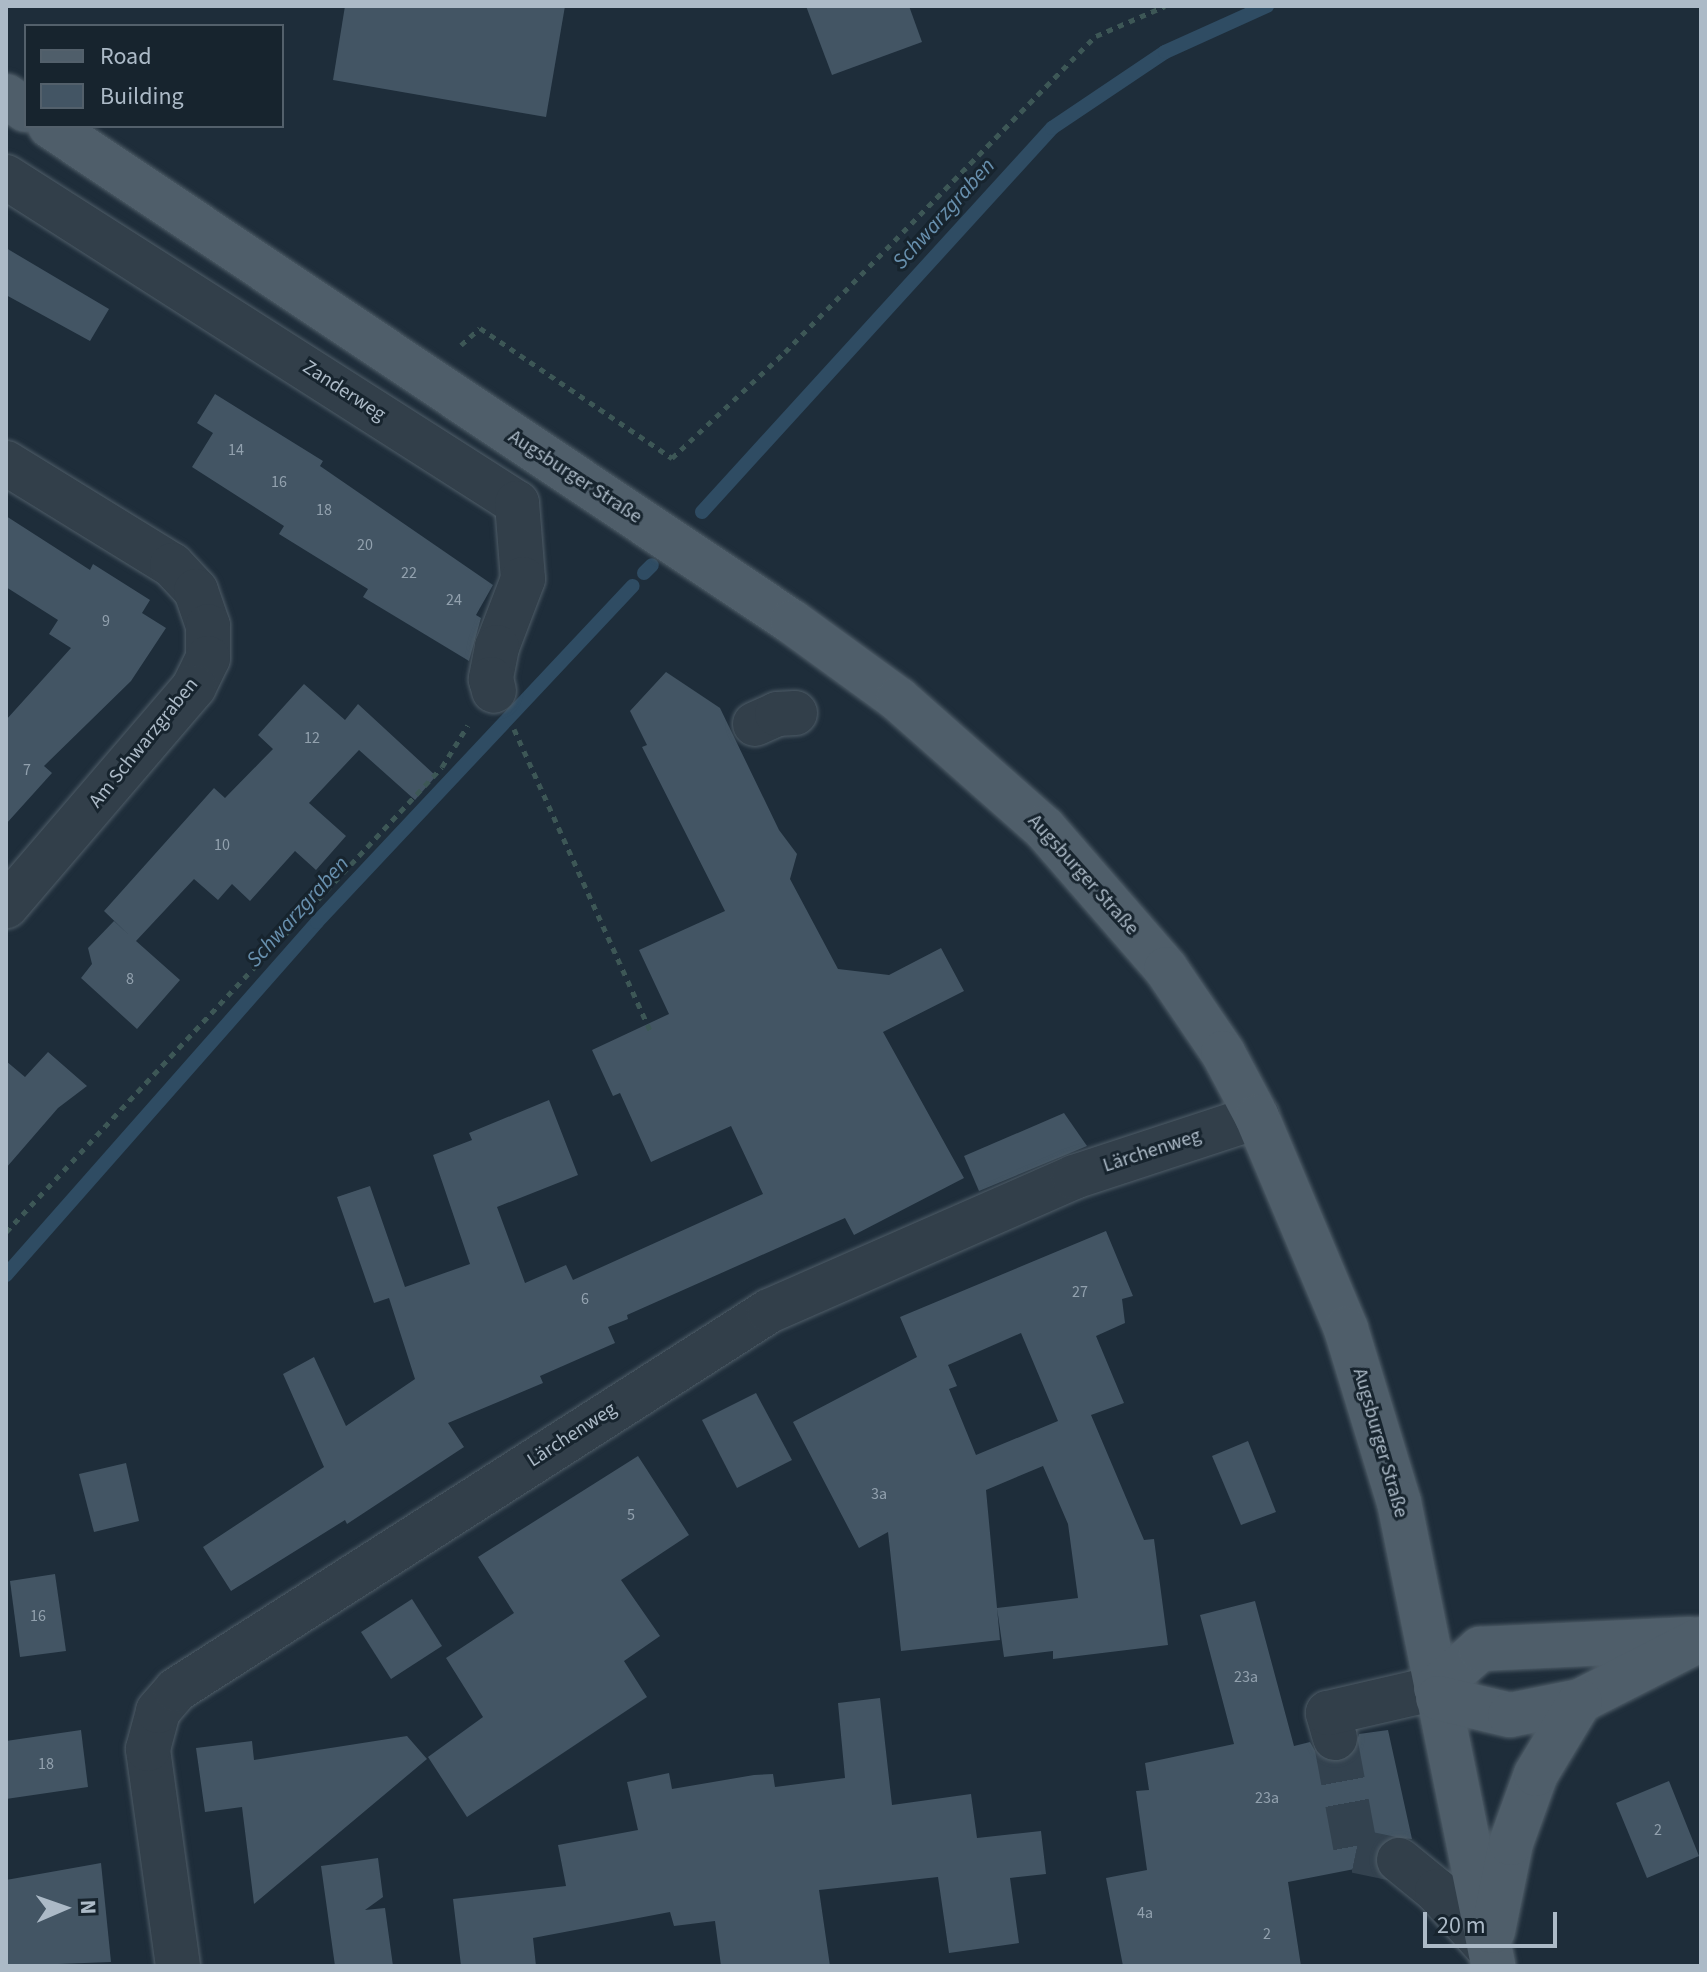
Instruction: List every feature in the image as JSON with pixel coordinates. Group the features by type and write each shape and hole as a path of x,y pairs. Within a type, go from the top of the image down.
{"main road":[{"path":"6,96 24,109"},
{"name":"Augsburger Straße","path":"53,128 886,690 1044,828 1166,969 1223,1053 1257,1117 1346,1329 1399,1502 1491,1958"},
{"path":"1701,1638 1580,1701 1510,1715 1437,1693 1480,1649 1701,1638"},
{"path":"1491,1958 1511,1843 1531,1788 1580,1701"}],"street":[{"name":"Zanderweg","path":"6,177 517,503 523,579 497,647 494,691"},
{"name":"Am Schwarzgraben","path":"6,463 172,565 196,591 208,636 208,658 194,687 6,906"},
{"name":"Lärchenweg","path":"178,1966 148,1749 158,1711 176,1690 769,1311 1074,1177 1257,1117"},
{"path":"1335,1738 1328,1713 1437,1693"},
{"path":"1399,1860 1437,1891 1491,1958"}],"path":[{"path":"425,379 480,328 672,458 785,352 1096,36 1165,6"},
{"path":"6,1232 442,767 446,752 494,691"},
{"path":"516,734 651,1032"}],"building":[{"path":"345,6 565,6 546,117 333,80"},
{"path":"806,6 909,6 922,42 832,75"},
{"path":"6,248 109,309 90,341 6,295"},
{"path":"215,394 323,461 320,466 493,585 476,615 481,618 469,661 363,597 368,589 279,534 284,526 192,467 213,433 197,423"},
{"path":"6,516 90,570 93,564 150,600 142,613 166,628 131,681 44,766 52,773 6,824 6,720 71,648 49,634 58,620 6,587"},
{"path":"666,672 720,708 779,830 797,854 790,879 838,969 889,975 941,948 964,991 883,1032 964,1178 854,1235 845,1218 627,1315 628,1319 608,1327 615,1343 540,1376 543,1383 448,1423 464,1447 347,1524 345,1520 231,1591 203,1547 324,1467 283,1374 314,1357 346,1426 415,1379 389,1298 374,1303 337,1197 370,1186 405,1287 470,1264 433,1155 472,1140 469,1133 549,1100 578,1175 497,1207 525,1283 566,1265 573,1280 763,1194 731,1126 651,1162 620,1093 613,1096 592,1050 669,1014 639,950 725,911 642,747 647,745 630,711"},
{"path":"304,684 345,720 358,704 436,776 415,800 359,750 309,803 346,836 316,870 295,851 250,901 232,884 218,900 194,879 136,941 180,980 137,1029 81,978 92,964 88,948 114,921 130,936 104,911 214,788 225,798 273,749 258,735"},
{"path":"48,1052 87,1086 58,1108 6,1168 6,1061 25,1077"},
{"path":"1064,1113 1087,1146 979,1191 964,1156"},
{"path":"1106,1231 1133,1296 1122,1299 1125,1323 1096,1336 1124,1403 1091,1415 1144,1540 1154,1539 1168,1645 1053,1659 1053,1651 1004,1657 997,1608 1000,1640 901,1651 888,1532 859,1548 793,1422 917,1357 900,1317","holes":["1021,1333 1058,1421 976,1455 949,1389 957,1386 948,1365","1043,1466 1068,1524 1078,1598 997,1608 986,1490"]},
{"path":"756,1393 792,1460 737,1488 702,1420"},
{"path":"1248,1441 1276,1512 1241,1525 1212,1456"},
{"path":"638,1456 689,1535 621,1580 660,1636 624,1661 647,1697 467,1817 428,1757 483,1717 446,1658 514,1613 478,1557"},
{"path":"126,1463 139,1521 94,1532 79,1474"},
{"path":"55,1574 66,1651 20,1657 10,1581"},
{"path":"412,1599 442,1646 391,1679 361,1632"},
{"path":"1255,1601 1294,1746 1310,1742 1318,1756 1341,1762 1353,1755 1359,1734 1388,1730 1412,1839 1389,1837 1379,1845 1375,1865 1288,1882 1301,1966 1123,1966 1106,1878 1147,1870 1136,1791 1149,1790 1145,1763 1234,1744 1200,1615"},
{"path":"880,1698 892,1805 971,1794 977,1838 1041,1831 1046,1874 1010,1878 1019,1943 949,1953 938,1877 819,1890 830,1966 721,1966 715,1921 674,1926 670,1912 533,1938 536,1966 461,1966 453,1899 566,1886 558,1845 638,1830 627,1782 669,1773 672,1789 754,1775 773,1774 775,1787 845,1778 838,1703"},
{"path":"81,1730 88,1787 6,1799 6,1741"},
{"path":"407,1736 427,1759 254,1904 242,1807 205,1812 196,1748 252,1741 254,1760"},
{"path":"1669,1781 1699,1856 1647,1878 1616,1803"},
{"path":"378,1858 383,1897 365,1910 385,1908 393,1966 335,1966 321,1866"},
{"path":"101,1863 111,1962 6,1966 6,1880"}],"waterway":[{"name":"Schwarzgraben","path":"702,512 1052,128 1165,52 1267,6"},
{"name":"Schwarzgraben","path":"644,573 652,565"},
{"name":"Schwarzgraben","path":"6,1275 317,922 632,586"}],"tunnel":[{"path":"1335,1738 1356,1851 1399,1860"}]}
